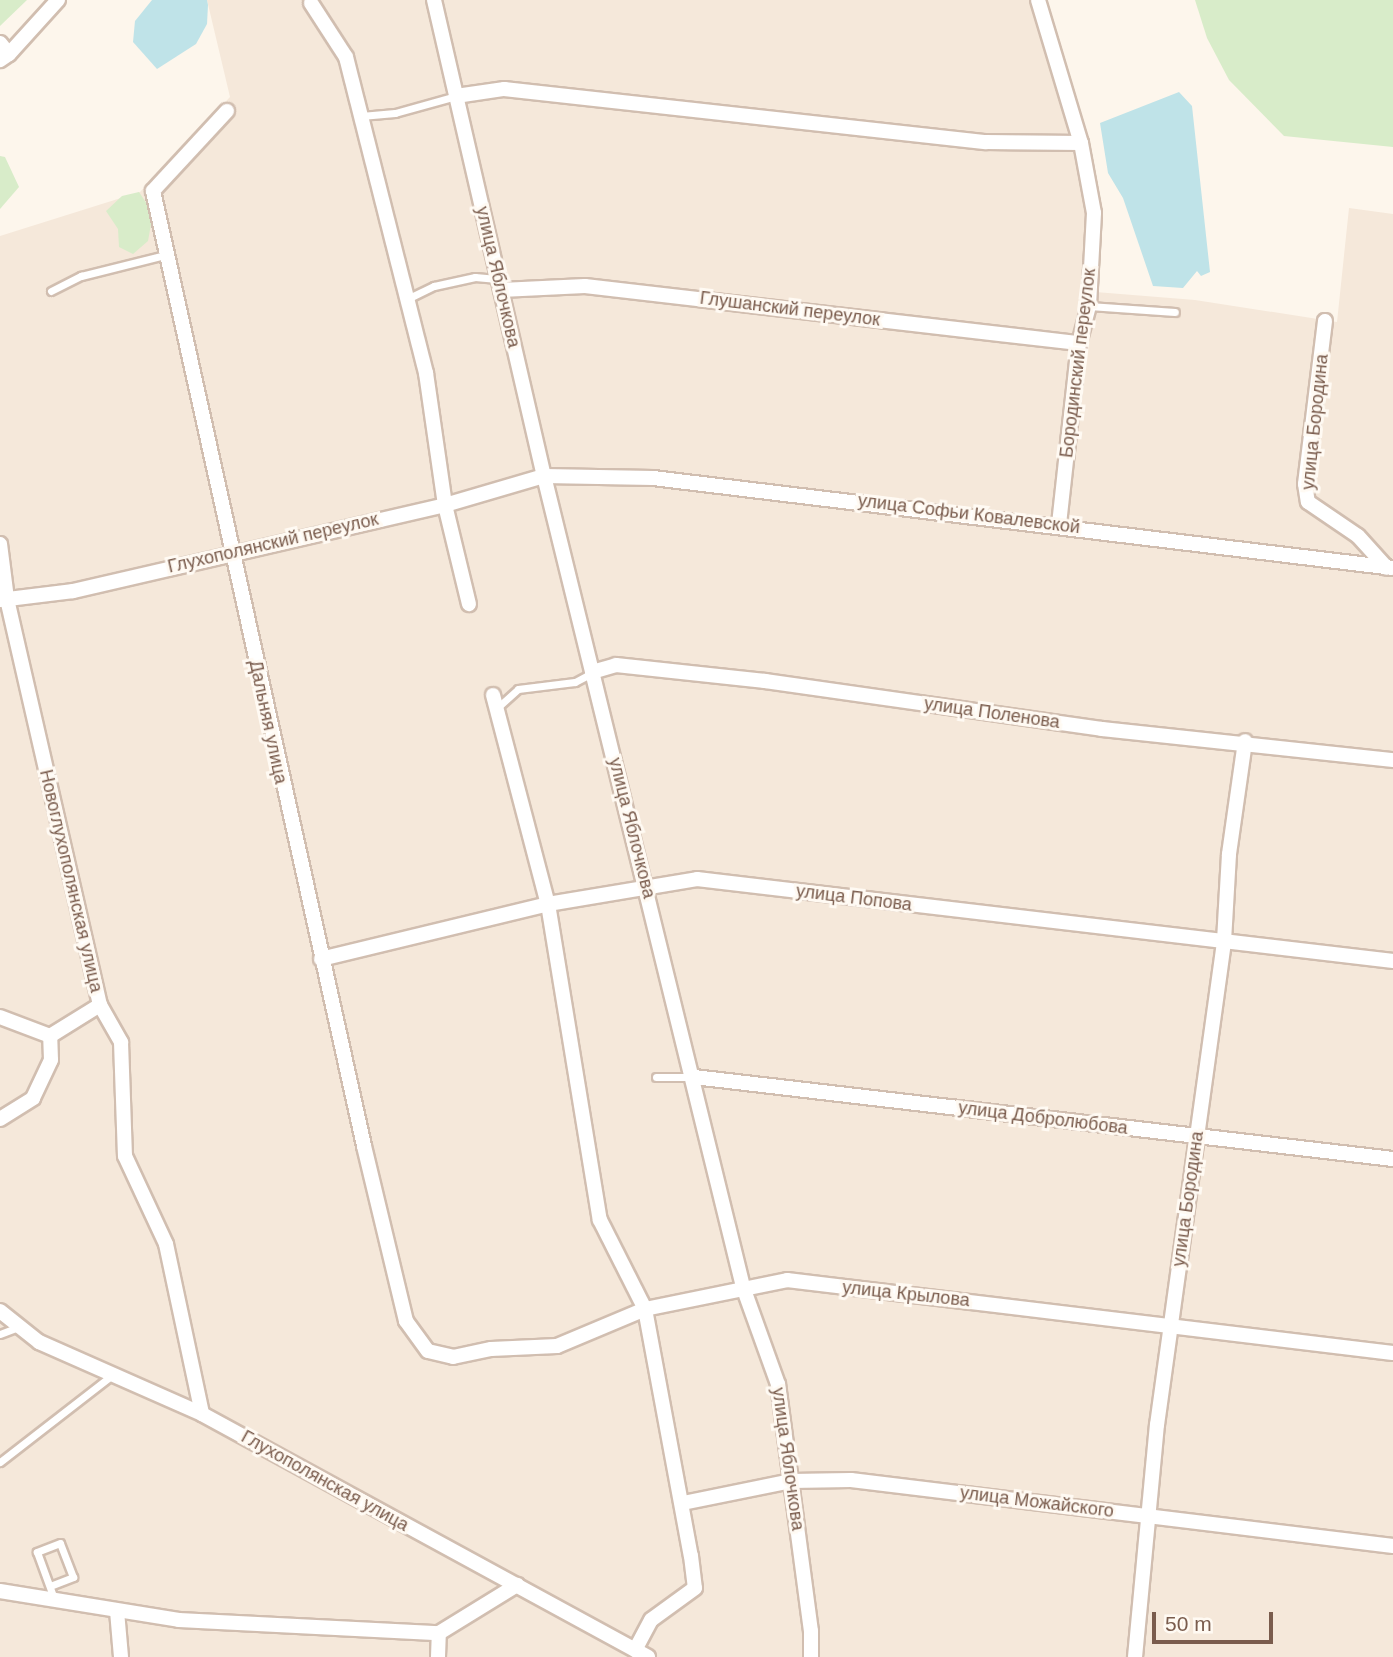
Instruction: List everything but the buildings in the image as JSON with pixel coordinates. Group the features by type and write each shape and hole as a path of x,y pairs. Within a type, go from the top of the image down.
{"street":[{"path":"3,52 58,0"},
{"name":"улица Яблочкова","path":"434,0 544,476 694,1077 743,1287 779,1384 811,1657"},
{"name":"Бородинский переулок","path":"1038,0 1081,143 1094,213 1089,306 1079,343 1059,524"},
{"path":"311,3 346,57 426,373 445,505 470,604"},
{"path":"456,96 504,89 986,142 1081,143"},
{"name":"Дальняя улица","path":"227,111 153,191 321,959 406,1321 428,1351"},
{"name":"Глушанский переулок","path":"499,284 586,286 1079,343"},
{"name":"улица Бородина","path":"1325,321 1305,484 1308,502 1358,536 1390,568"},
{"name":"Глухополянский переулок","path":"4,600 73,592 231,552 445,505 544,476"},
{"name":"улица Софьи Ковалевской","path":"544,476 653,478 1059,524 1390,568"},
{"name":"Новоглухополянская улица","path":"0,544 4,600 100,1006 121,1042 125,1156 166,1244 202,1414"},
{"name":"улица Поленова","path":"592,672 616,665 629,666 1102,729 1245,741 1393,761"},
{"path":"495,701 548,904 600,1220 645,1309 683,1503 695,1588 651,1620 641,1653"},
{"name":"улица Бородина","path":"1135,1657 1171,1324 1224,942 1229,854 1245,741"},
{"name":"улица Попова","path":"321,959 548,904 697,879 1393,961"},
{"path":"0,1017 50,1035 100,1006"},
{"path":"0,1119 33,1098 51,1060 50,1035"},
{"name":"улица Добролюбова","path":"694,1077 1393,1159"},
{"name":"улица Крылова","path":"428,1351 453,1357 491,1349 557,1346 645,1309 787,1280 1171,1324 1393,1353"},
{"name":"Глухополянская улица","path":"0,1311 39,1342 202,1414 641,1653"},
{"name":"улица Можайского","path":"683,1503 791,1481 852,1480 1393,1546"},
{"path":"0,1591 51,1591 117,1611 179,1620 439,1633 517,1585"},
{"path":"117,1611 121,1657"},
{"path":"438,1657 439,1633"}],"lane":[{"path":"361,116 395,113 456,96"},
{"path":"51,291 81,276 165,255"},
{"path":"407,299 434,286 475,277 499,284"},
{"path":"1089,306 1175,312"},
{"path":"495,701 518,689 575,682 592,672"},
{"path":"656,1077 694,1077"},
{"path":"0,1335 19,1327"},
{"path":"0,1462 112,1374"},
{"path":"60,1543 73,1577 51,1591 37,1552 60,1543"}],"shaded area":[{"path":"207,0 1034,0 1089,212 1083,291 1195,300 1337,322 1349,208 1393,214 1393,1657 0,1657 0,236 140,192 230,97"}],"green space":[{"path":"0,0 27,0 0,26"},
{"path":"1195,0 1393,0 1393,147 1284,136 1229,80 1207,38"},
{"path":"0,156 5,157 19,187 0,209"},
{"path":"139,192 153,213 148,241 133,254 119,247 118,229 106,211 122,196"}],"water":[{"path":"152,0 207,0 208,5 207,24 196,44 157,69 133,42 135,21"},
{"path":"1179,92 1192,106 1210,272 1201,276 1197,271 1183,288 1153,286 1123,198 1108,173 1100,123"}]}
